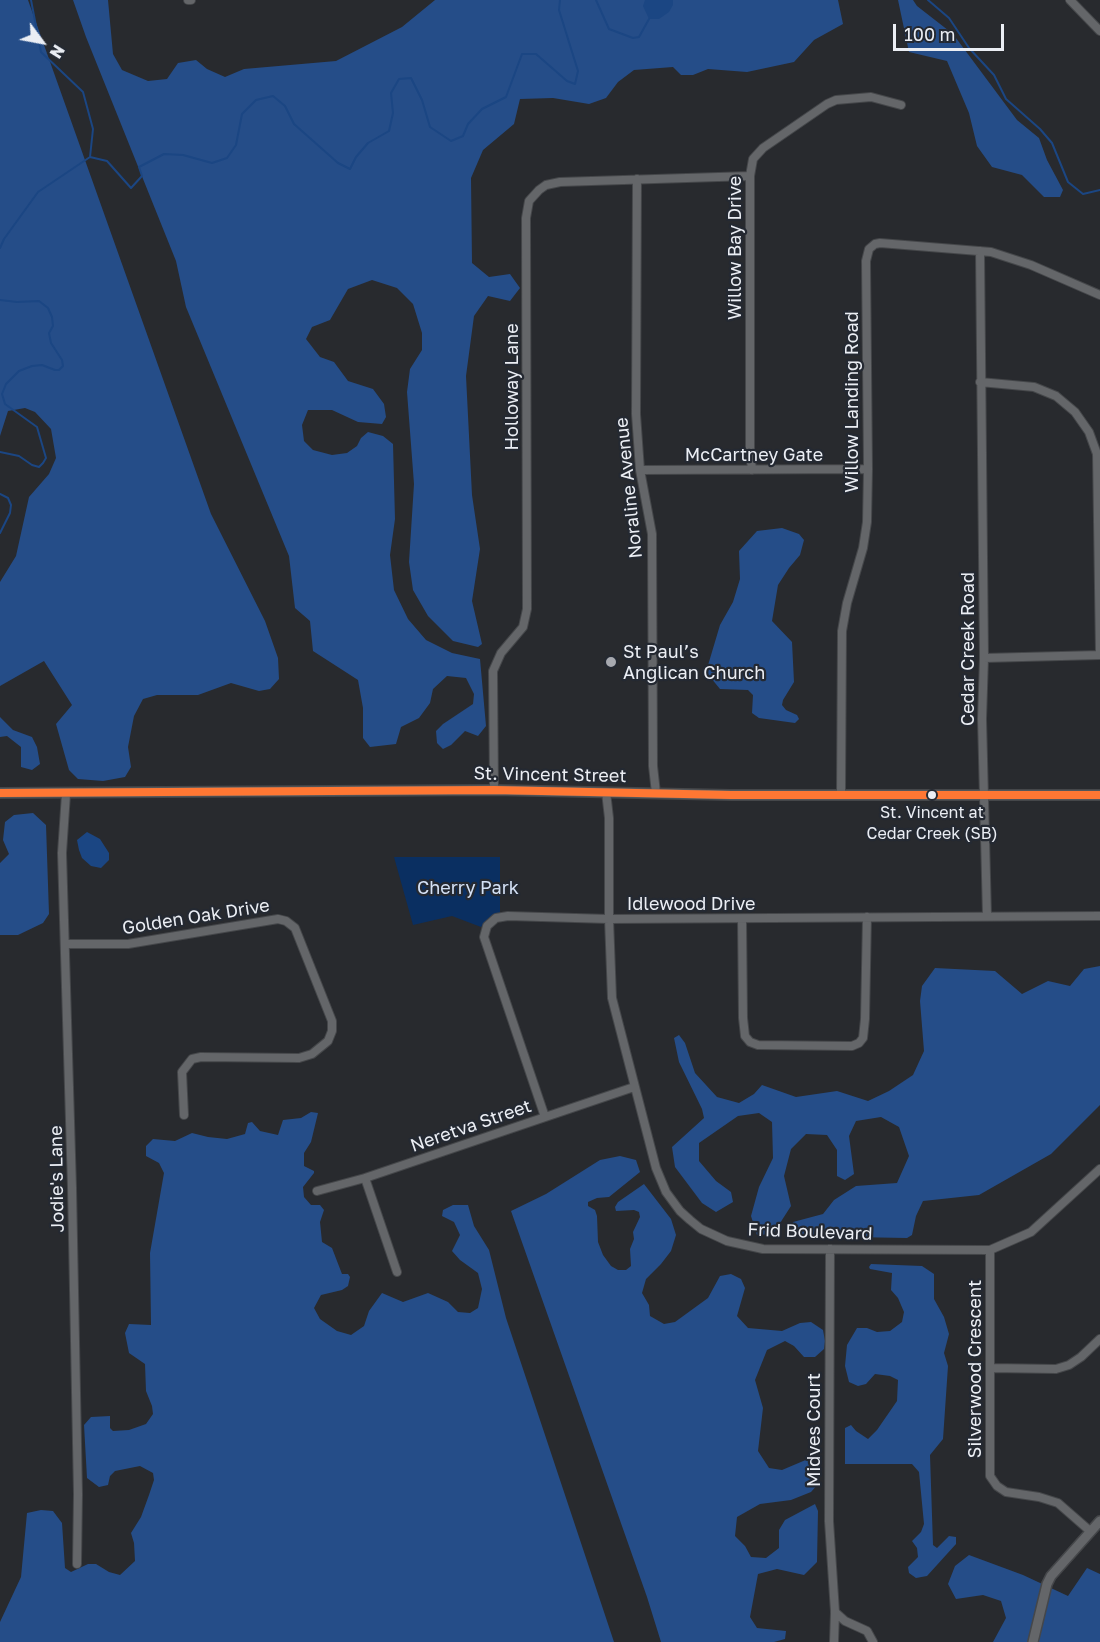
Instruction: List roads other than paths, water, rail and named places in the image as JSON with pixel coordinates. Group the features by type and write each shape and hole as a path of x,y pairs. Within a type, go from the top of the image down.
{"street":[{"path":"1070,0 1100,31"},
{"name":"Willow Bay Drive","path":"752,470 750,448 750,176 753,159 758,153 827,104 846,98 871,97 901,105"},
{"name":"Holloway Lane","path":"494,790 493,671 501,653 523,627 527,609 527,210 534,195 546,185 560,182 750,176"},
{"name":"Noraline Avenue","path":"637,179 636,414 640,470 652,534 653,766 656,793"},
{"name":"Willow Landing Road","path":"841,794 842,631 847,603 863,548 867,522 866,261 869,249 880,243 980,251 1011,257 1100,296"},
{"name":"Cedar Creek Road","path":"980,251 984,658 982,719 987,916"},
{"path":"980,381 1034,387 1056,396 1075,412 1089,432 1096,454 1100,655 984,658"},
{"name":"McCartney Gate","path":"640,470 868,469"},
{"name":"St. Vincent Street","path":"0,793 494,790 731,795 1100,795"},
{"name":"Frid Boulevard","path":"606,792 609,818 612,998 652,1156 660,1179 676,1206 690,1220 714,1236 744,1246 763,1249 990,1250 1031,1232 1100,1169"},
{"name":"Jodie's Lane","path":"66,794 62,853 72,1200 78,1494 77,1564"},
{"name":"Idlewood Drive","path":"545,1117 486,943 484,931 490,921 508,916 609,919 1100,916"},
{"path":"742,919 743,1018 745,1036 750,1042 758,1045 852,1046 863,1038 866,1019 867,917"},
{"name":"Golden Oak Drive","path":"65,944 140,943 278,919 286,921 295,928 332,1021 332,1031 328,1041 319,1050 299,1058 192,1059 182,1072 184,1115"},
{"name":"Neretva Street","path":"317,1191 365,1178 634,1088"},
{"path":"365,1178 397,1272"},
{"name":"Midves Court","path":"830,1249 829,1521 835,1612 834,1642"},
{"name":"Silverwood Crescent","path":"990,1250 989,1470 993,1482 1006,1492 1039,1497 1058,1503 1090,1531"},
{"path":"991,1368 1056,1368 1069,1365 1082,1357 1100,1339"},
{"path":"1033,1642 1051,1576 1100,1521"},
{"path":"835,1612 845,1621 867,1631 873,1642"}],"waterway":[{"path":"31,0 41,52 83,92 93,129 90,157"},
{"path":"0,248 38,192 90,157 107,161 131,188 142,176 139,167 164,154 183,155 212,163 227,158 236,145 242,114 256,100 273,96 285,106 294,124 338,163 350,169 356,157 368,143 389,131 393,113 391,93 399,79 411,78 422,100 430,127 451,141 463,136 468,124 482,109 506,97 522,54 536,54 567,81 575,84 578,71 559,10 560,0"},
{"path":"596,0 609,29 633,38 639,37 649,19"},
{"path":"928,0 949,18 969,48 994,75 1006,99 1040,129 1052,143 1068,182 1083,194 1100,190"},
{"path":"0,300 39,301 48,308 53,326 49,333 51,343 62,360 63,366 59,370 42,365 19,371 6,384 2,394 5,404 37,427 46,458 43,463 39,467 19,456 0,452"},
{"path":"0,494 8,498 11,505 10,513 0,533"}],"place":[{"name":"St Paul’s Anglican Church","path":"611,662"},
{"name":"St. Vincent at Cedar Creek (SB)","path":"932,795"}],"park label":[{"name":"Cherry Park","path":"468,888"}]}
